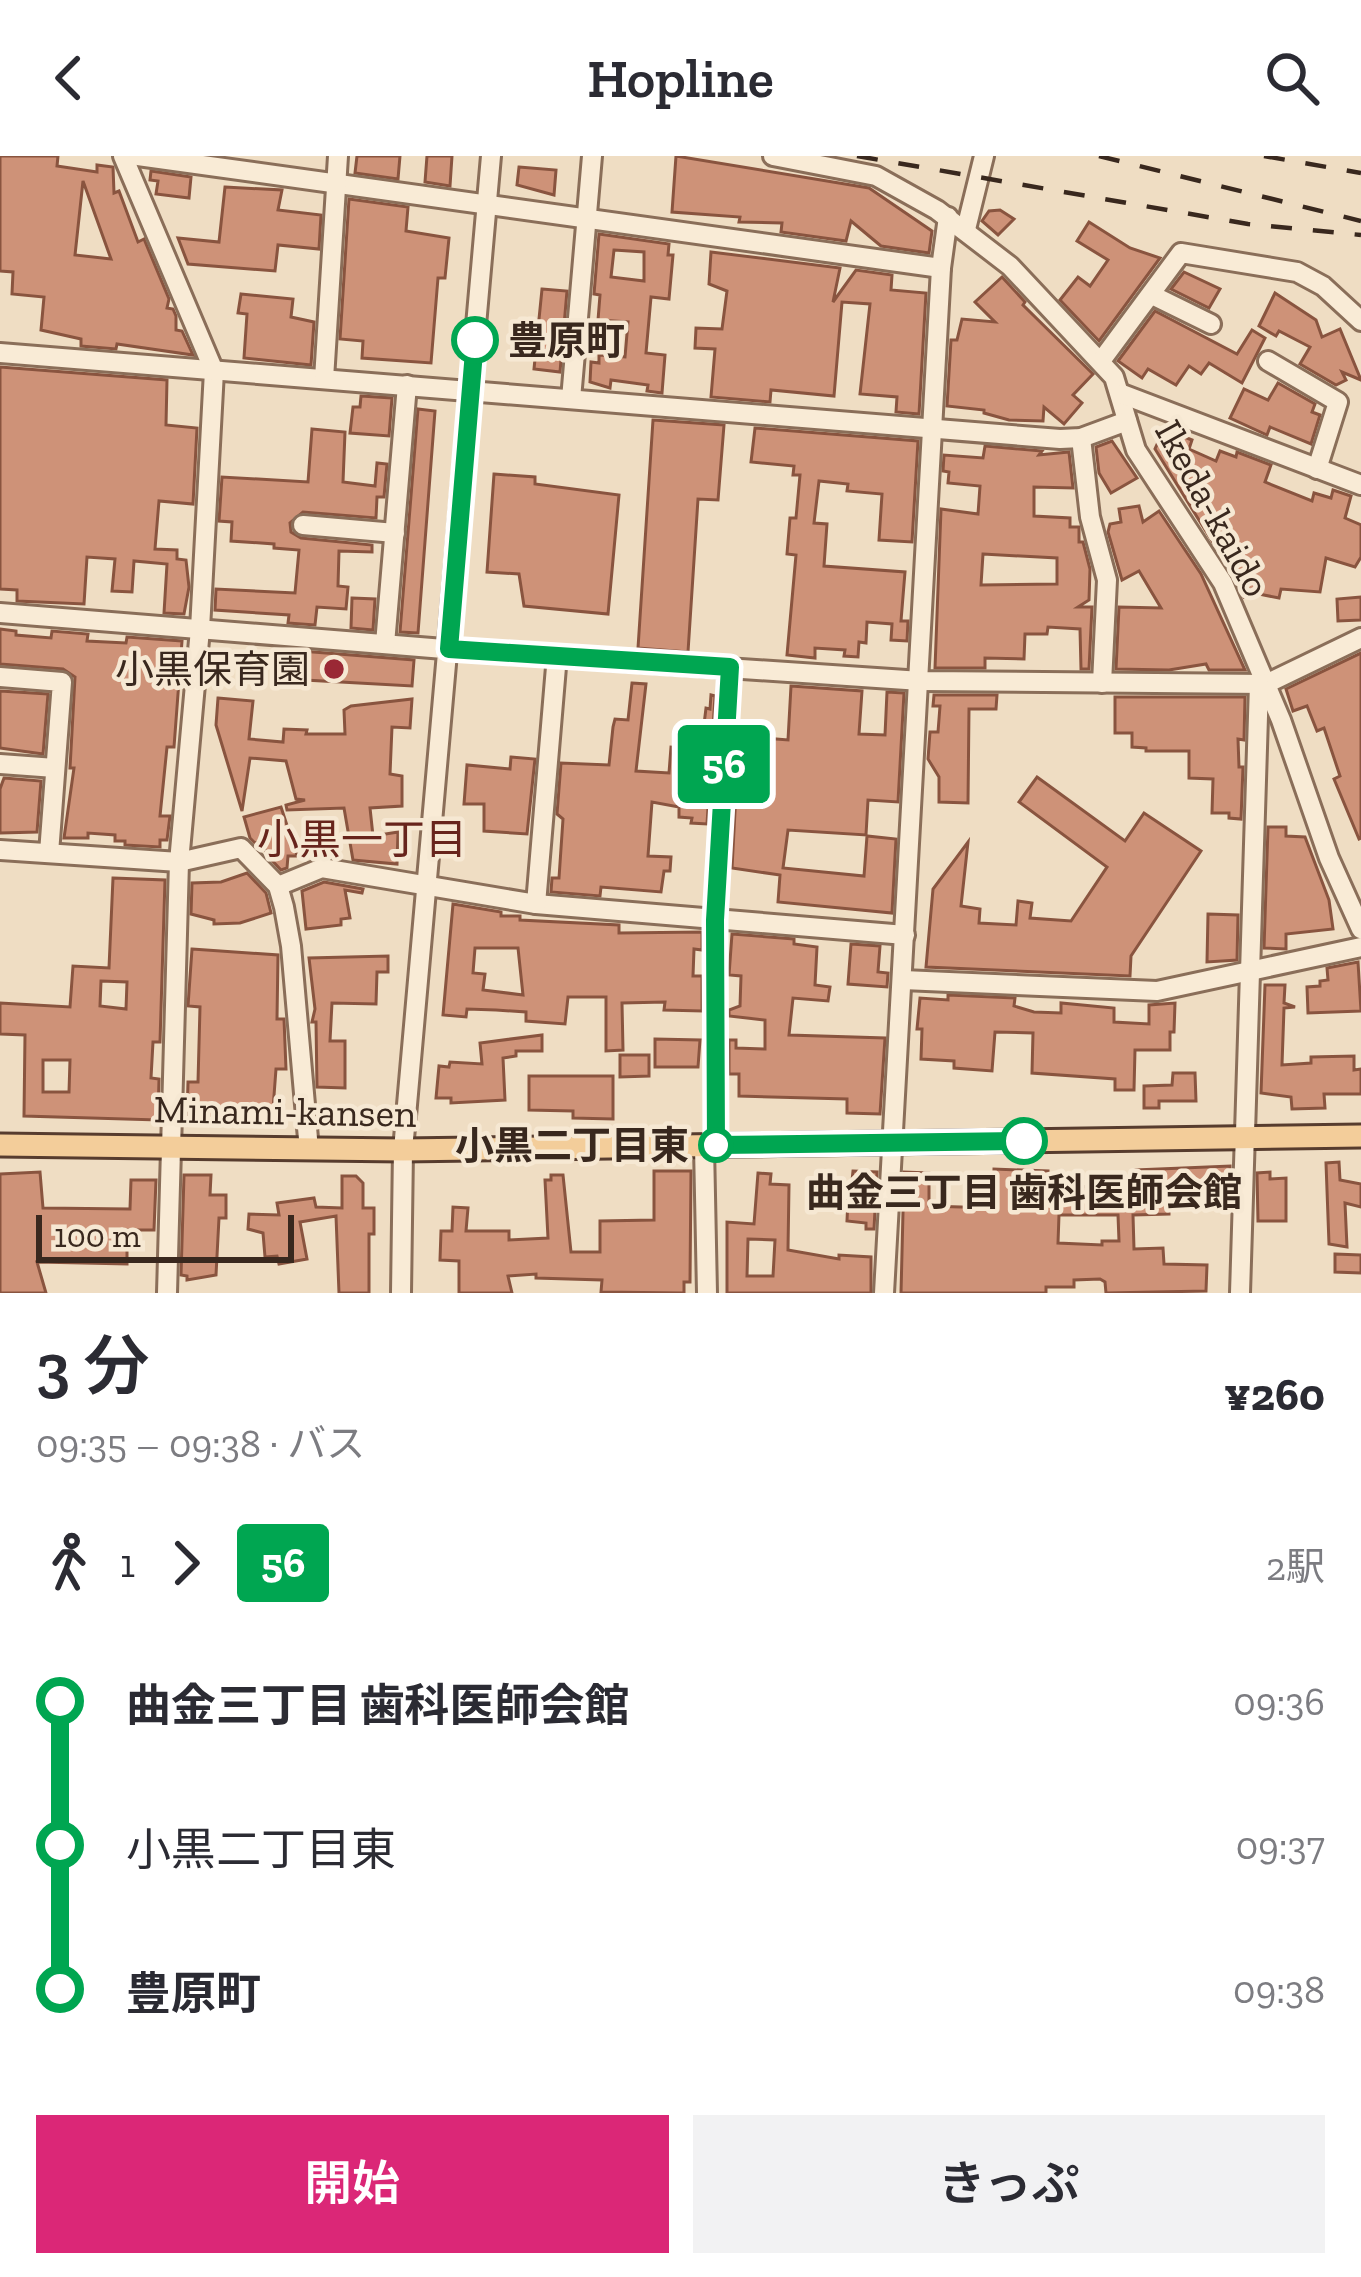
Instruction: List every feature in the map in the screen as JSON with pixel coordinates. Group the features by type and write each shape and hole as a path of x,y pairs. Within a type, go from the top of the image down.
{"main road":[{"name":"Minami-kansen","path":"0,1145 404,1150 1361,1136"}],"street":[{"path":"123,156 214,371 200,629 179,862 167,1293"},
{"path":"138,156 941,268"},
{"path":"324,379 338,156"},
{"path":"401,1293 404,1150 424,886 491,156"},
{"path":"571,399 592,156"},
{"path":"773,156 876,176 908,192"},
{"path":"966,230 984,156"},
{"path":"870,162 908,192"},
{"name":"Ikeda-kaido","path":"908,192 1010,266 1100,361 1122,394 1136,450 1222,584 1361,929"},
{"path":"884,1293 941,268 948,217"},
{"path":"1100,361 1181,253 1297,272 1323,286 1361,321"},
{"path":"1152,295 1211,324"},
{"path":"0,353 1060,440 1126,422"},
{"path":"1268,361 1338,402 1317,469"},
{"path":"386,644 406,385"},
{"path":"1122,394 1361,485"},
{"path":"1081,438 1090,517 1107,580 1102,683"},
{"path":"303,524 394,533"},
{"path":"0,613 921,681 1263,684 1361,638"},
{"path":"536,904 556,655"},
{"path":"707,1293 715,920 730,667"},
{"path":"0,677 62,682 49,853"},
{"path":"1240,1293 1263,684"},
{"path":"0,764 55,768"},
{"path":"0,850 179,862 241,848 278,886 291,946 309,1150"},
{"path":"278,886 322,868 536,904 905,935"},
{"path":"903,980 1157,991 1361,947"}],"building":[{"path":"0,156 58,156 57,166 97,172 97,165 113,167 114,193 119,191 138,242 144,239 169,299 167,308 176,316 176,330 182,331 193,355 117,344 116,349 81,346 81,339 41,330 44,297 12,294 13,272 0,271","holes":["83,181 111,259 75,255"]},
{"path":"357,156 400,156 398,179 355,173"},
{"path":"427,156 452,156 450,186 425,182"},
{"path":"676,156 869,188 932,231 929,253 881,246 851,221 846,241 781,232 782,223 672,212"},
{"path":"519,167 556,170 554,195 517,185"},
{"path":"151,171 191,177 189,198 156,194 158,181 150,180"},
{"path":"225,187 282,190 278,210 321,215 319,249 278,245 275,271 188,264 178,238 219,242"},
{"path":"349,199 408,207 406,231 449,238 445,278 438,278 431,363 362,358 363,341 340,339"},
{"path":"1000,210 1014,219 998,235 982,221 989,211"},
{"path":"1089,222 1130,248 1160,258 1099,341 1060,300 1078,277 1090,286 1108,260 1077,241"},
{"path":"599,234 669,244 668,255 673,255 669,299 651,297 646,353 665,355 662,393 647,391 648,385 611,380 610,388 590,382 591,362 599,363 599,355 625,357 628,322 598,320 600,295 594,294","holes":["614,250 644,252 644,281 611,277"]},
{"path":"711,252 840,268 833,302 856,270 892,275 891,290 926,293 919,414 896,412 897,397 860,394 870,304 842,302 834,396 771,390 770,402 711,397 715,349 695,348 696,328 722,329 727,291 709,284"},
{"path":"1184,272 1220,289 1209,308 1171,289"},
{"path":"1002,277 1023,305 1093,374 1073,395 1082,403 1064,424 1044,407 1043,421 1009,420 984,410 947,406 951,340 957,340 962,319 995,322 975,302"},
{"path":"542,289 567,291 560,372 534,369"},
{"path":"1275,293 1316,320 1322,337 1340,329 1361,380 1342,372 1346,380 1336,385 1300,364 1310,347 1259,326"},
{"path":"241,294 293,299 291,317 314,322 311,365 244,358 247,314 238,313"},
{"path":"1155,311 1237,354 1252,330 1265,338 1242,383 1209,363 1201,374 1189,366 1176,385 1148,369 1142,378 1118,361"},
{"path":"0,367 167,380 166,425 197,428 193,504 159,501 155,549 177,550 177,559 186,560 189,587 184,614 164,613 167,564 134,561 132,592 112,591 115,559 87,557 84,604 17,601 17,590 0,589"},
{"path":"1278,383 1315,404 1312,412 1320,415 1311,444 1270,427 1267,435 1230,418 1244,389 1268,400"},
{"path":"361,396 392,398 389,436 350,433 353,407 360,407"},
{"path":"418,409 435,411 418,633 400,632"},
{"path":"653,420 724,425 718,500 698,499 688,652 638,648"},
{"path":"755,428 918,441 912,542 879,540 882,494 847,491 848,484 819,481 814,523 827,524 824,566 905,572 901,621 908,621 907,641 891,640 892,624 867,622 866,643 859,642 858,657 844,656 845,650 815,648 815,658 787,655 796,555 787,554 800,475 793,475 794,466 751,462"},
{"path":"312,429 345,432 343,482 375,486 377,463 387,464 384,497 377,497 376,518 303,512 290,523 291,532 301,538 372,545 372,552 339,551 338,586 348,587 346,609 317,607 315,625 288,623 289,615 215,610 216,589 295,593 299,550 231,541 232,522 219,521 222,477 308,482"},
{"path":"1164,429 1192,440 1189,449 1216,461 1220,451 1236,457 1237,452 1271,465 1265,482 1312,501 1314,493 1331,498 1333,490 1351,496 1345,518 1361,525 1361,557 1355,567 1326,558 1320,592 1281,589 1279,598 1254,593 1244,597 1228,566 1240,561 1215,546 1155,449"},
{"path":"1112,441 1137,478 1111,493 1099,473 1096,447"},
{"path":"985,446 1042,451 1039,455 1069,452 1073,488 1034,487 1034,516 1070,518 1070,527 1079,527 1079,542 1083,542 1090,569 1089,600 1078,607 1092,607 1089,669 1081,669 1080,629 1048,627 1047,634 1025,634 1024,659 985,658 985,668 935,668 941,509 978,514 980,486 948,483 944,455 983,458","holes":["983,554 1057,558 1057,584 981,585"]},
{"path":"494,474 535,477 535,484 619,495 608,614 524,606 519,574 487,572"},
{"path":"1139,506 1143,522 1159,511 1201,574 1245,670 1209,670 1206,664 1169,670 1116,669 1119,607 1161,608 1139,571 1122,580 1108,532 1110,524 1121,522 1119,509"},
{"path":"1361,597 1361,620 1338,621 1337,599"},
{"path":"352,598 375,599 373,630 351,628"},
{"path":"0,629 51,638 52,631 88,634 87,641 126,643 127,637 182,641 174,747 167,747 160,816 170,816 167,840 160,840 160,847 125,845 125,841 115,841 115,835 64,838 74,768 70,768 75,677 63,669 0,664"},
{"path":"288,650 414,660 412,686 287,679"},
{"path":"1361,653 1359,839 1334,779 1340,776 1324,728 1317,731 1307,706 1293,711 1286,689"},
{"path":"632,683 646,684 636,771 669,773 671,747 701,749 706,708 710,709 711,695 715,696 707,824 679,817 679,807 652,802 648,856 671,857 661,892 601,887 600,896 551,892 552,878 559,878 561,763 609,765 615,719 628,720"},
{"path":"791,686 862,691 859,734 885,735 887,692 904,693 898,802 868,800 866,835 788,830 783,868 864,876 867,836 896,839 892,913 778,902 780,875 732,868 739,736 788,740"},
{"path":"0,691 48,694 43,754 0,748"},
{"path":"934,695 997,695 996,709 969,709 968,803 939,802 939,777 928,759 930,732 938,732 940,706 933,706"},
{"path":"1115,697 1245,697 1244,740 1238,739 1239,767 1243,767 1241,819 1212,813 1213,779 1189,778 1189,751 1146,751 1132,747 1132,733 1115,733"},
{"path":"218,698 253,701 249,739 283,742 284,729 345,734 344,710 351,706 412,699 410,728 392,727 390,774 402,776 402,806 370,808 373,836 398,832 397,864 353,860 344,808 287,810 286,805 305,800 296,799 286,761 250,758 242,811 216,725"},
{"path":"511,757 535,759 527,834 484,831 484,804 464,804 467,765 510,769"},
{"path":"1037,777 1125,841 1144,813 1201,851 1131,956 1130,976 926,967 933,889 968,842 961,906 980,909 979,923 1016,925 1018,901 1032,903 1030,918 1071,921 1107,867 1019,802"},
{"path":"4,778 41,781 37,832 0,833"},
{"path":"281,807 297,856 288,856 287,868 281,870 262,841 255,843 250,838 244,817"},
{"path":"1268,827 1286,827 1286,836 1305,837 1329,900 1333,929 1286,934 1286,949 1264,948"},
{"path":"247,873 266,893 271,913 240,923 214,924 214,920 191,914 192,883 221,882"},
{"path":"113,878 165,880 160,1042 153,1042 151,1078 159,1079 158,1120 24,1116 25,1035 0,1034 0,1003 70,1007 73,966 109,968","holes":["101,981 127,982 126,1009 100,1006","43,1060 70,1060 69,1092 43,1092"]},
{"path":"324,882 363,889 362,893 345,890 350,918 341,919 341,925 306,929 302,891"},
{"path":"453,904 520,916 520,920 619,925 619,933 702,932 702,950 694,949 693,976 702,976 702,1011 664,1010 665,1002 622,1003 623,1050 606,1051 606,997 568,997 565,1024 526,1021 526,1012 467,1009 466,1017 443,1015","holes":["475,948 518,948 523,995 483,990 485,974 473,973"]},
{"path":"1208,914 1238,915 1237,960 1207,962"},
{"path":"732,934 794,939 794,944 817,947 815,985 830,987 828,1001 793,998 789,1035 885,1038 880,1114 847,1113 847,1099 739,1096 739,1074 729,1074 729,1040 736,1040 736,1048 765,1049 765,1020 729,1016 729,1010 740,1006 741,976 729,975"},
{"path":"851,944 880,946 878,972 888,973 887,987 848,984"},
{"path":"192,949 278,955 277,1019 284,1019 286,1069 276,1069 273,1109 227,1106 227,1120 187,1119 188,1082 198,1082 200,1007 188,1006"},
{"path":"388,956 388,972 377,972 376,1004 332,1003 330,1041 345,1041 345,1088 317,1087 309,958"},
{"path":"1358,962 1361,1011 1308,1013 1307,987 1328,980 1327,968"},
{"path":"1265,985 1285,985 1284,1003 1295,1007 1284,1008 1282,1065 1311,1063 1311,1057 1354,1056 1354,1070 1361,1069 1361,1094 1324,1094 1325,1108 1292,1109 1291,1097 1261,1093"},
{"path":"948,995 1015,998 1014,1006 1034,1012 1061,1013 1061,1003 1114,1008 1114,1022 1149,1024 1149,1005 1175,1003 1174,1032 1170,1032 1170,1050 1135,1050 1134,1090 1115,1090 1115,1079 1032,1073 1033,1033 995,1032 992,1071 954,1068 954,1061 921,1059 922,1029 917,1029 920,998 948,1000"},
{"path":"542,1035 542,1051 516,1051 516,1056 503,1058 505,1100 451,1103 451,1098 436,1098 439,1066 482,1064 480,1043"},
{"path":"655,1039 700,1040 698,1067 655,1067"},
{"path":"620,1055 649,1055 649,1076 620,1077"},
{"path":"1173,1073 1195,1073 1196,1101 1159,1101 1159,1108 1144,1108 1144,1086 1172,1085"},
{"path":"529,1076 613,1076 613,1119 573,1118 573,1111 529,1110"},
{"path":"1339,1162 1340,1180 1361,1184 1361,1207 1345,1203 1347,1247 1329,1244 1326,1163"},
{"path":"1230,1166 1230,1181 1206,1181 1207,1196 1197,1196 1198,1205 1169,1206 1169,1214 1133,1215 1134,1249 1163,1248 1164,1264 1207,1265 1206,1291 1106,1293 1100,1279 1074,1280 1074,1287 1046,1287 1046,1293 901,1293 904,1172 929,1173 929,1206 993,1208 994,1169 1048,1171 1048,1175 1061,1175 1061,1187 1120,1186 1119,1180 1136,1179 1136,1170","holes":["1059,1215 1118,1215 1119,1241 1058,1243"]},
{"path":"654,1171 691,1171 690,1282 684,1282 684,1293 601,1292 602,1280 536,1278 536,1274 508,1276 512,1293 459,1293 459,1261 440,1260 441,1231 452,1231 453,1207 468,1208 466,1231 509,1231 509,1240 548,1238 545,1180 551,1180 551,1175 563,1175 571,1252 600,1252 600,1221 654,1220"},
{"path":"853,1171 877,1172 874,1229 847,1221 848,1199 838,1199 842,1186 852,1181"},
{"path":"40,1172 43,1208 130,1209 131,1180 156,1180 154,1230 127,1230 127,1264 37,1262 46,1293 0,1293 0,1174"},
{"path":"1270,1172 1270,1179 1286,1178 1286,1221 1258,1221 1257,1173"},
{"path":"758,1173 771,1174 770,1184 789,1185 788,1250 839,1259 839,1255 871,1257 871,1293 727,1293 727,1222 754,1224","holes":["748,1239 775,1240 773,1276 747,1276"]},
{"path":"184,1175 211,1175 210,1195 226,1195 226,1218 219,1218 216,1275 187,1280 181,1275"},
{"path":"342,1176 356,1176 363,1183 363,1208 374,1208 369,1293 339,1293 336,1216 300,1222 307,1259 279,1264 277,1256 265,1257 263,1233 248,1229 249,1214 279,1215 277,1203 314,1198 316,1207 342,1208"},
{"path":"1335,1254 1361,1255 1361,1273 1335,1272"}],"railway":[{"path":"857,156 1248,224 1361,235"},
{"path":"1099,156 1361,221"},
{"path":"1264,156 1361,173"}],"bus line":[{"name":"56","path":"475,340 449,649 730,667 715,920 716,1145 1024,1141"}],"place":[{"name":"豊原町","path":"475,340"},
{"name":"小黒保育園","path":"334,669"},
{"name":"曲金三丁目 歯科医師会館","path":"1024,1141"},
{"name":"小黒二丁目東","path":"716,1145"}],"district":[{"name":"小黒一丁目","path":"362,839"}]}
